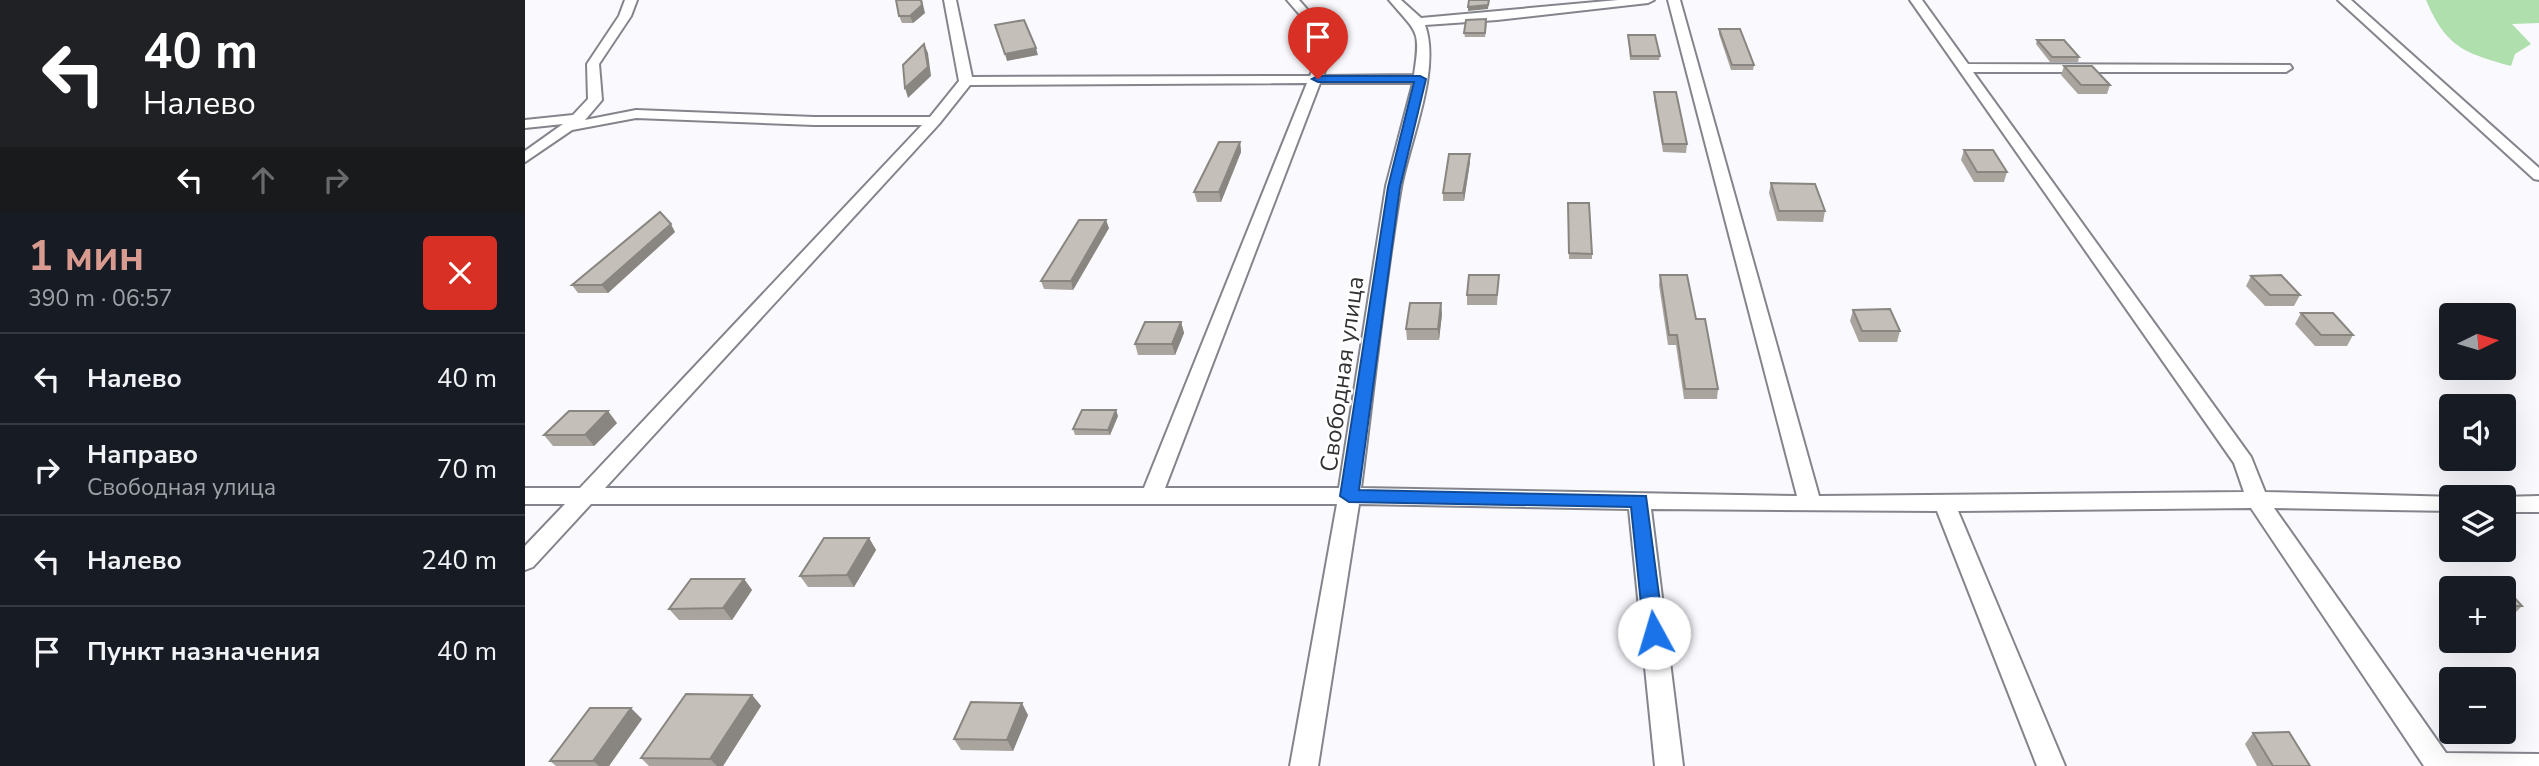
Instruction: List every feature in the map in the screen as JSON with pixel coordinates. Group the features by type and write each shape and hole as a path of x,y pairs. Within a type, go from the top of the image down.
{"street":[{"path":"525,158 573,122 595,100 593,64 625,16 631,0"},
{"path":"525,561 934,121 966,81 950,0"},
{"path":"1152,495 1318,79 1326,52 1326,38 1293,0"},
{"path":"1395,0 1418,22 1497,17 1648,0"},
{"path":"1674,0 1810,504"},
{"path":"1916,0 2244,462 2257,500 2440,766 2539,766"},
{"path":"2344,0 2539,176"},
{"name":"Свободная улица","path":"1304,766 1349,496 1394,187 1420,79 1425,42 1418,22"},
{"path":"1965,68 2286,68"},
{"path":"966,81 1420,79"},
{"path":"525,124 573,122 636,114 814,121 934,121"},
{"path":"525,496 1349,496 1810,504 2257,500 2439,503"},
{"path":"1639,500 1669,766"},
{"path":"1944,502 2051,766"},
{"path":"2516,504 2539,504"}],"green space":[{"path":"2426,0 2539,0 2539,23 2512,24 2531,44 2515,54 2511,66 2481,57 2458,46 2441,28"}],"building":[{"path":"896,0 921,0 922,5 910,16 899,16"},
{"path":"1469,0 1489,0 1488,5 1468,7"},
{"path":"1486,19 1485,33 1464,33 1466,20"},
{"path":"1024,20 1036,48 1005,54 995,25"},
{"path":"1719,29 1740,29 1754,65 1732,65"},
{"path":"1628,35 1655,35 1660,56 1631,56"},
{"path":"2037,40 2064,40 2079,57 2052,57"},
{"path":"924,44 928,67 905,88 903,65"},
{"path":"2064,66 2092,66 2110,85 2081,85"},
{"path":"1654,92 1676,92 1687,144 1663,144"},
{"path":"1219,142 1240,142 1219,192 1194,192"},
{"path":"1964,150 1993,150 2007,172 1977,172"},
{"path":"1449,154 1470,154 1463,193 1443,193"},
{"path":"1771,183 1815,184 1825,211 1779,211"},
{"path":"1568,203 1589,203 1592,254 1569,253"},
{"path":"660,212 671,224 602,285 572,285"},
{"path":"1079,220 1106,220 1071,281 1041,281"},
{"path":"1469,275 1499,275 1497,295 1467,295"},
{"path":"1660,275 1687,275 1696,319 1705,319 1718,389 1685,389 1677,335 1669,335"},
{"path":"2281,275 2300,295 2270,295 2251,276"},
{"path":"1410,303 1441,303 1438,329 1406,329"},
{"path":"1890,309 1900,331 1862,331 1853,310"},
{"path":"2301,313 2333,313 2353,335 2321,335"},
{"path":"1145,322 1181,322 1172,344 1135,344"},
{"path":"1082,410 1116,410 1108,430 1073,429"},
{"path":"569,411 608,411 585,435 544,435"},
{"path":"824,538 869,538 847,575 800,576"},
{"path":"691,579 744,579 723,608 669,609"},
{"path":"686,694 752,695 710,759 641,758"},
{"path":"971,702 1022,703 1007,740 954,739"},
{"path":"590,708 631,708 593,761 550,761"},
{"path":"2289,732 2310,766 2273,766 2253,733"}],"route":[{"path":"1318,79 1420,79 1394,187 1349,496 1639,500 1654,633"}]}
